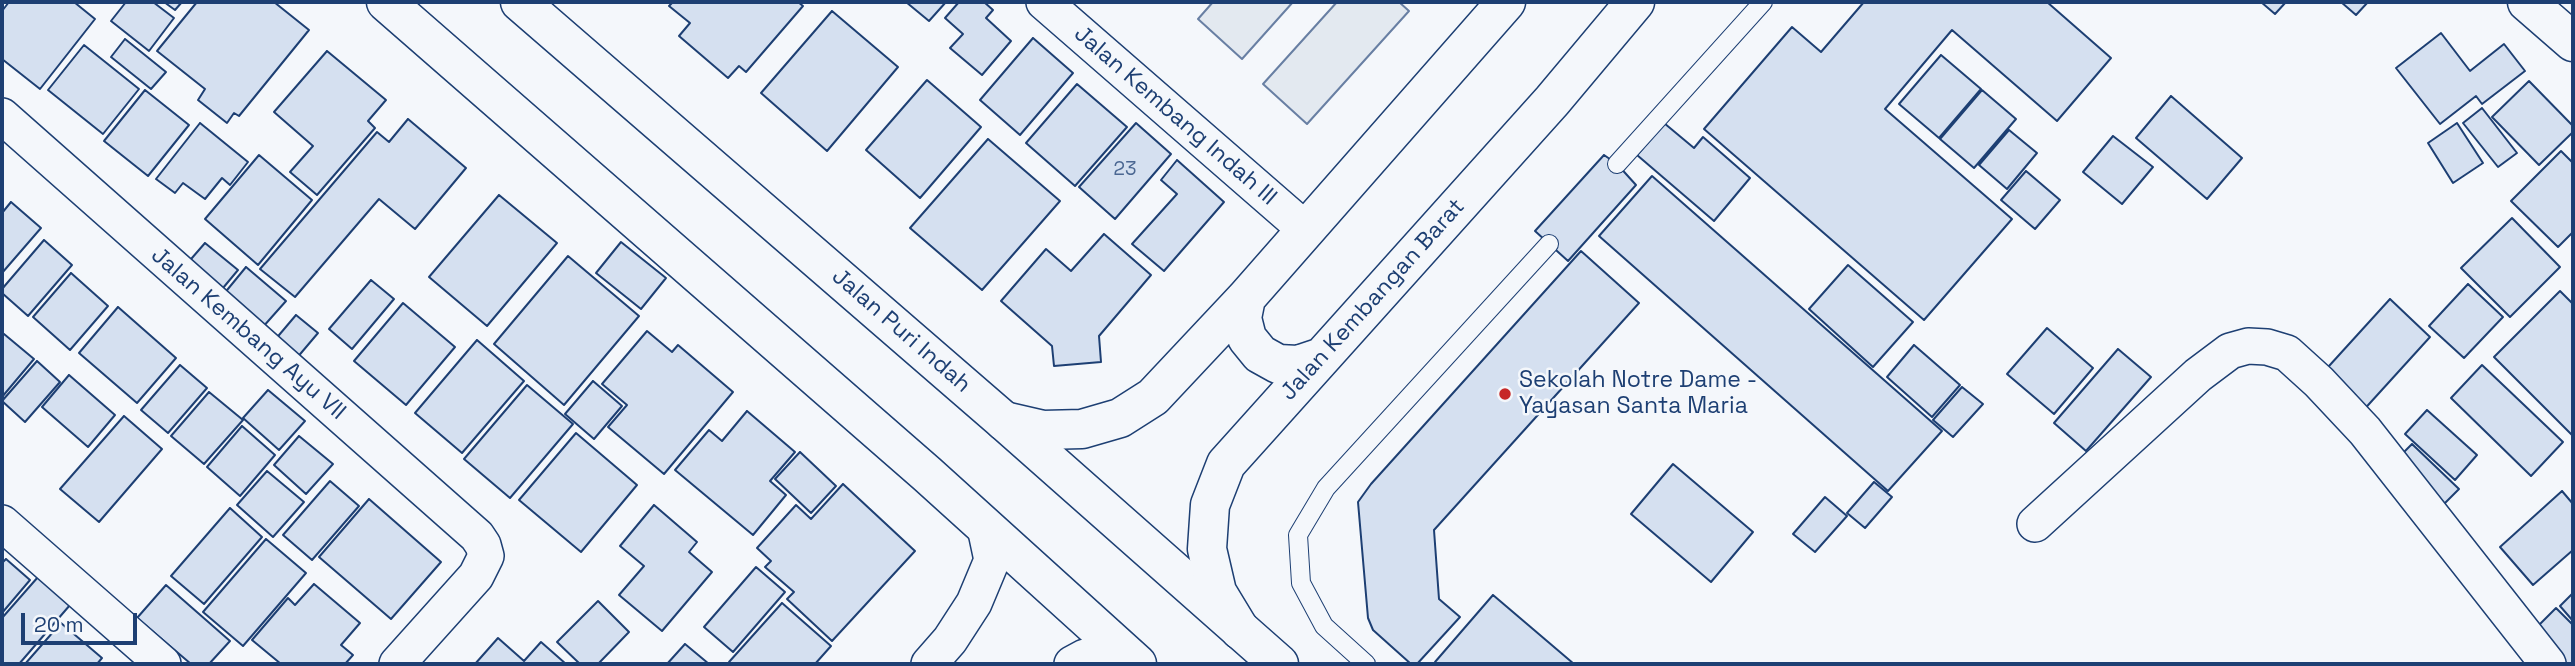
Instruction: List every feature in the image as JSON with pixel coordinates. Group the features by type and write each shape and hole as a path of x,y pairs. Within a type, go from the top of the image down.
{"main road":[{"path":"386,2 985,527 1129,657"},
{"name":"Jalan Puri Indah","path":"520,2 1004,421 1279,664"},
{"path":"1004,421 1043,430 1082,429 1120,418 1153,397 1246,298 1506,2"},
{"name":"Jalan Kembangan Barat","path":"1240,630 1217,592 1207,549 1210,505 1226,464 1552,101 1635,2"},
{"path":"2527,2 2573,42"},
{"path":"1246,298 1242,318 1247,338 1260,354 1278,364 1298,365 1319,358"}],"street":[{"name":"Jalan Kembang Indah III","path":"1044,2 1306,230"},
{"name":"Jalan Kembang Ayu VII","path":"2,116 477,536 486,556 476,576 397,664"},
{"path":"2035,524 2197,374 2230,351 2248,346 2267,347 2287,353 2319,382 2365,431 2548,664"},
{"path":"2,523 163,664"},
{"path":"929,664 950,640 974,603 992,561 985,527"},
{"path":"1072,664 1085,657 1129,657"}],"lane":[{"path":"1616,164 1763,2"},
{"path":"1366,664 1324,626 1301,583 1298,535 1326,488 1549,244"}],"shaded area":[{"path":"1213,2 1293,2 1242,59 1198,19"},
{"path":"1337,2 1399,2 1409,11 1307,124 1263,84"}],"building":[{"path":"9,2 74,2 95,19 40,89 2,59 2,11"},
{"path":"126,2 153,2 174,18 149,51 111,21"},
{"path":"164,2 182,2 175,10"},
{"path":"197,2 274,2 309,30 239,116 234,113 227,123 198,100 205,89 157,51"},
{"path":"673,2 798,2 803,6 746,72 739,66 728,78 679,36 690,23 669,6"},
{"path":"906,2 946,2 929,21"},
{"path":"959,2 984,2 993,10 986,18 1011,41 982,75 950,48 963,34 945,18"},
{"path":"1864,2 2047,2 2111,58 2057,121 1952,30 1885,109 2012,219 1924,320 1704,129 1792,27 1821,52"},
{"path":"2261,2 2286,2 2275,14"},
{"path":"2341,2 2368,2 2356,15"},
{"path":"832,11 898,67 827,151 761,93"},
{"path":"2441,33 2470,71 2504,44 2525,71 2482,104 2476,96 2440,124 2396,68"},
{"path":"1033,38 1073,73 1020,135 980,100"},
{"path":"125,39 166,72 151,89 111,57"},
{"path":"84,45 139,89 103,134 48,90"},
{"path":"327,51 386,100 368,121 375,128 317,195 290,172 313,146 274,112"},
{"path":"1941,55 1981,89 1939,138 1899,104"},
{"path":"927,80 981,127 920,198 866,150"},
{"path":"2529,81 2573,126 2573,132 2539,165 2492,117"},
{"path":"1077,84 1127,127 1075,186 1026,143"},
{"path":"145,90 189,125 148,176 104,141"},
{"path":"1982,90 2016,119 1974,168 1940,139"},
{"path":"2171,96 2242,158 2207,199 2136,138"},
{"path":"2482,108 2517,153 2498,167 2463,123"},
{"path":"408,119 466,168 415,229 379,199 295,297 260,269 377,132 389,142"},
{"path":"200,123 248,162 230,185 222,178 205,199 183,183 175,193 156,179"},
{"path":"1136,123 1171,154 1115,219 1079,187"},
{"path":"1664,123 1694,148 1703,137 1750,178 1714,221 1637,155"},
{"path":"2457,123 2483,163 2453,183 2428,143"},
{"path":"2009,130 2037,153 2007,189 1979,165"},
{"path":"2113,136 2153,167 2122,204 2083,172"},
{"path":"988,139 1060,201 982,290 910,228"},
{"path":"2561,151 2573,163 2573,232 2558,247 2511,201"},
{"path":"259,155 312,200 258,265 205,219"},
{"path":"1604,155 1617,164 1636,185 1568,261 1535,231"},
{"path":"1177,160 1224,202 1164,271 1132,244 1177,194 1161,180"},
{"path":"2026,171 2060,200 2035,229 2001,200"},
{"path":"1652,176 1942,431 1888,491 1599,236"},
{"path":"499,195 557,243 487,326 429,277"},
{"path":"11,202 41,228 2,273 2,213"},
{"path":"2512,218 2560,267 2510,317 2461,268"},
{"path":"1104,234 1151,275 1099,336 1101,362 1054,366 1052,346 1001,301 1046,249 1071,271"},
{"path":"44,240 72,265 28,316 2,293 2,289"},
{"path":"621,242 666,278 641,309 596,273"},
{"path":"205,243 238,270 218,294 185,266"},
{"name":"Sekolah Notre Dame - Yayasan Santa Maria","path":"1581,251 1639,303 1434,530 1439,599 1460,617 1417,664 1411,664 1373,630 1368,618 1358,502 1371,484"},
{"path":"568,256 639,316 564,405 494,344"},
{"path":"1848,265 1913,322 1873,367 1809,309"},
{"path":"246,267 286,301 262,328 223,295"},
{"path":"71,273 108,306 70,350 33,317"},
{"path":"371,280 394,299 352,349 329,329"},
{"path":"2468,284 2503,317 2464,358 2429,326"},
{"path":"2560,291 2573,304 2573,436 2494,357"},
{"path":"2390,299 2430,337 2360,414 2319,377"},
{"path":"403,303 455,347 406,405 354,361"},
{"path":"118,307 176,358 137,403 79,353"},
{"path":"296,315 318,333 296,359 274,341"},
{"path":"2047,328 2093,368 2054,414 2007,374"},
{"path":"647,331 672,352 678,345 733,392 664,474 608,427 627,405 602,384"},
{"path":"4,334 34,359 2,397 2,337"},
{"path":"477,340 524,381 462,453 415,413"},
{"path":"1914,345 1960,385 1932,417 1887,377"},
{"path":"2118,349 2151,377 2086,451 2054,423"},
{"path":"37,361 60,382 25,422 2,401"},
{"path":"180,365 207,388 168,433 141,410"},
{"path":"2482,365 2563,442 2531,476 2451,398"},
{"path":"69,375 115,415 88,447 42,407"},
{"path":"593,381 622,406 594,439 565,414"},
{"path":"527,385 573,424 510,498 464,459"},
{"path":"1962,387 1983,404 1953,437 1933,420"},
{"path":"268,390 305,421 279,450 243,418"},
{"path":"209,392 243,420 204,464 171,436"},
{"path":"2427,410 2477,455 2455,480 2405,434"},
{"path":"747,411 795,452 770,481 786,495 753,535 675,470 709,430 722,441"},
{"path":"124,416 162,449 99,522 60,489"},
{"path":"242,426 275,455 240,496 207,467"},
{"path":"576,433 637,485 581,552 519,500"},
{"path":"299,436 333,464 306,494 274,465"},
{"path":"2412,444 2459,489 2439,509 2393,463"},
{"path":"800,452 836,486 811,513 775,479"},
{"path":"1673,464 1753,532 1711,582 1631,514"},
{"path":"267,471 304,502 273,537 237,505"},
{"path":"330,481 359,506 312,560 283,535"},
{"path":"1874,482 1892,497 1865,528 1847,513"},
{"path":"843,484 915,551 832,641 787,599 794,592 765,567 771,561 757,548 796,505 811,519"},
{"path":"2562,491 2573,504 2573,550 2533,585 2500,547"},
{"path":"1825,497 1847,516 1815,552 1793,534"},
{"path":"369,499 441,562 391,619 319,557"},
{"path":"654,505 697,542 689,552 712,572 662,631 619,595 644,566 620,546"},
{"path":"230,508 262,537 204,604 171,576"},
{"path":"266,539 306,573 243,646 203,612"},
{"path":"6,559 30,580 2,613 2,563"},
{"path":"756,567 785,592 733,652 704,627"},
{"path":"38,577 70,605 19,664 2,664 2,618"},
{"path":"314,584 360,623 341,645 353,655 345,664 281,664 252,640 288,598 295,605"},
{"path":"166,585 230,641 209,664 191,664 137,618"},
{"path":"2573,593 2573,621 2560,606"},
{"path":"1493,595 1574,664 1435,662"},
{"path":"598,601 629,632 598,664 580,664 557,642"},
{"path":"782,603 831,646 815,664 729,662"},
{"path":"2556,608 2573,625 2573,664 2561,664 2530,634"},
{"path":"61,623 102,658 97,664 25,664"},
{"path":"498,638 524,661 541,642 566,664 475,664"},
{"path":"685,644 709,664 667,664"}],"place":[{"name":"Sekolah Notre Dame - Yayasan Santa Maria","path":"1505,394"}]}
